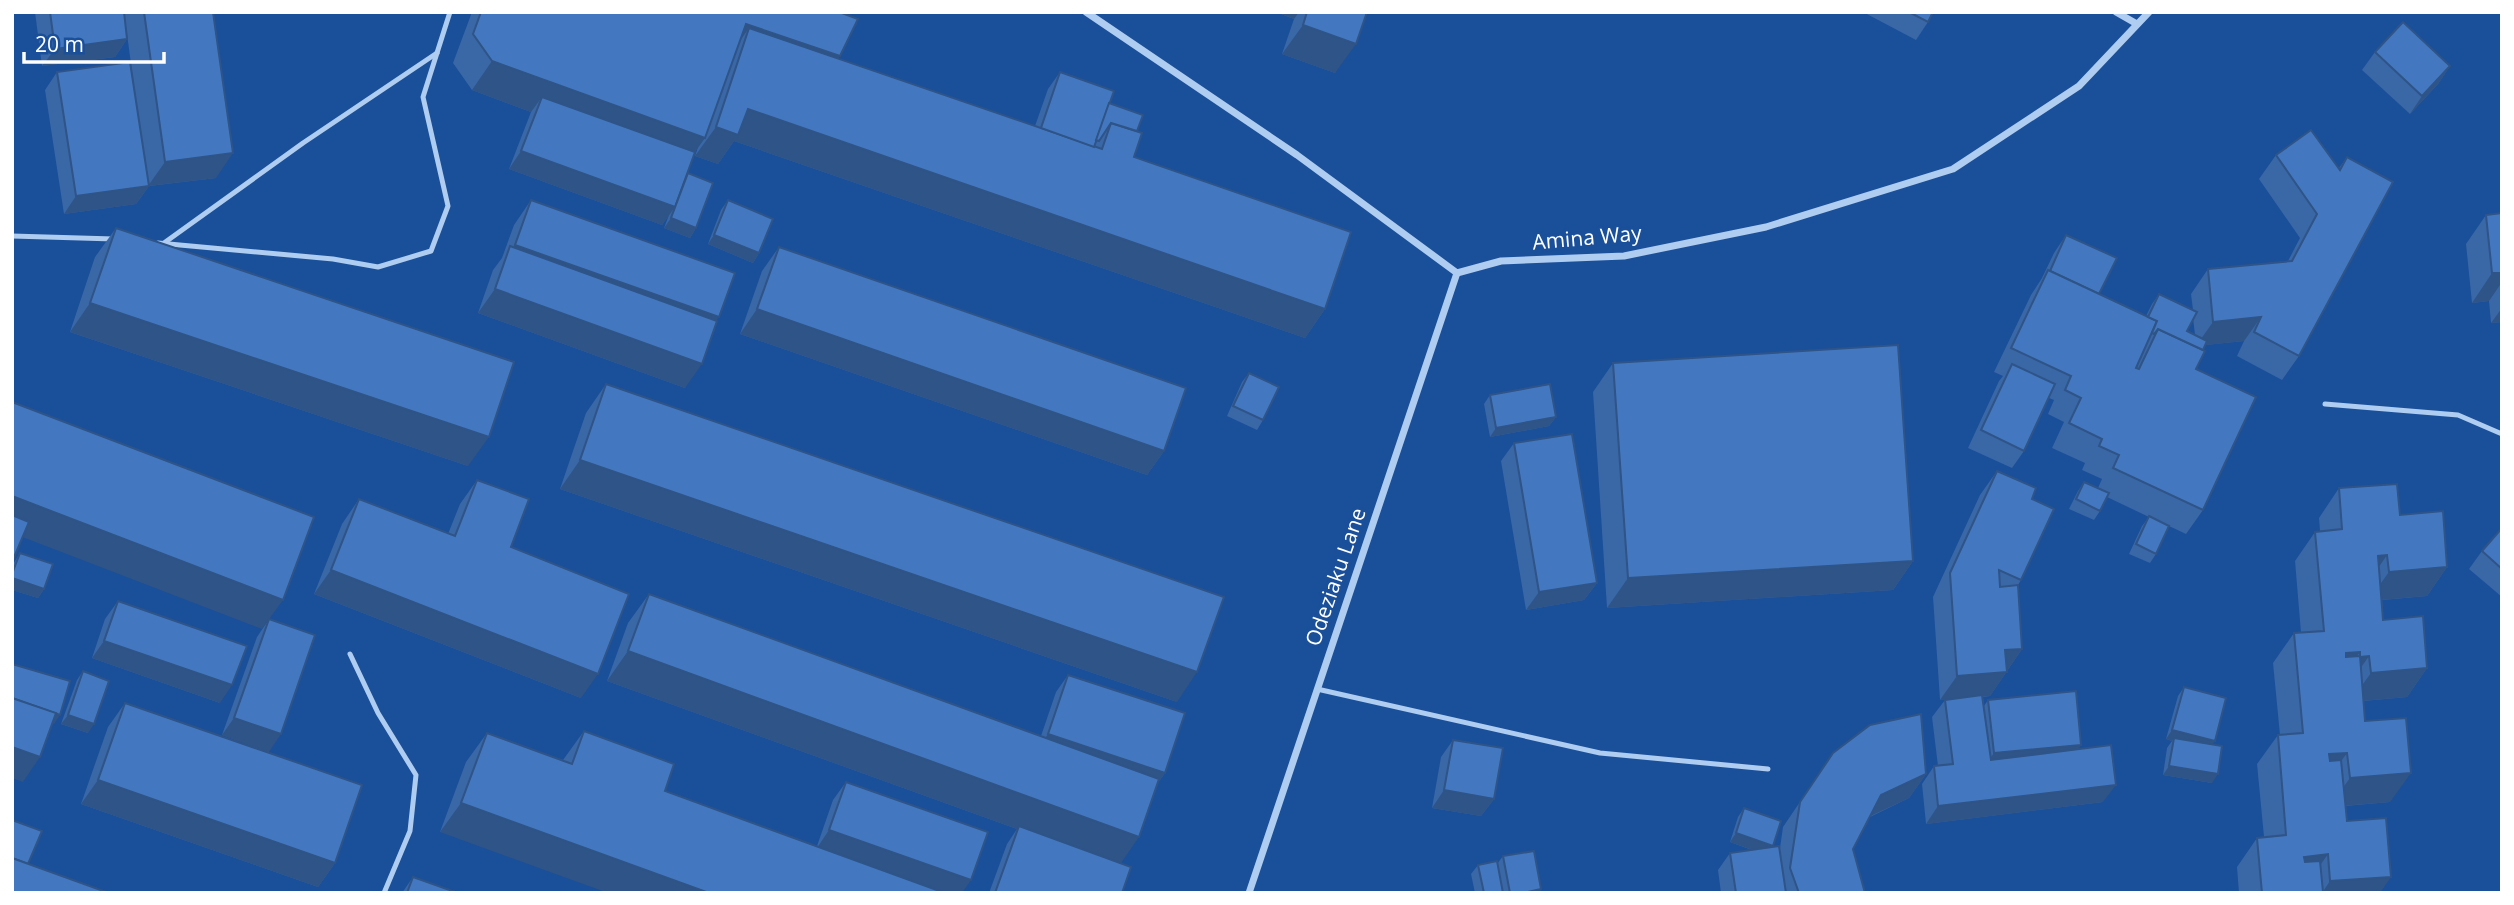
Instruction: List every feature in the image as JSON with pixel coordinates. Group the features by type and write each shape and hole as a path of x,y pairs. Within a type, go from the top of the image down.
{"street":[{"path":"1086,12 1297,155 1457,273"},
{"path":"2116,12 2137,24"},
{"name":"Amina Way","path":"1457,273 1501,261 1624,256 1766,227 1953,169 2079,86 2149,12"},
{"name":"Odeziaku Lane","path":"1249,893 1457,273"}],"lane":[{"path":"152,243 334,259 378,267 431,251 448,206 423,97 450,12"},
{"path":"164,244 303,144 437,53"},
{"path":"12,236 127,240"},
{"path":"2325,404 2458,415 2502,434"},
{"path":"350,654 378,713 416,775 410,831 384,893"},
{"path":"1317,689 1600,752 1768,769"}],"building":[{"path":"50,12 124,12 127,39 55,49"},
{"path":"144,12 213,12 233,153 165,162"},
{"path":"481,12 839,12 858,19 840,56 746,24 705,138 492,61 473,34"},
{"path":"1307,12 1367,12 1356,44 1303,25"},
{"path":"1909,12 1933,12 1928,22"},
{"path":"2403,22 2450,66 2422,96 2375,52"},
{"path":"749,28 1102,149 1111,123 1142,133 1134,157 1351,232 1325,309 748,109 738,135 716,127"},
{"path":"130,62 149,186 76,196 57,72"},
{"path":"1060,72 1114,91 1094,147 1041,128"},
{"path":"542,97 695,152 675,207 521,151"},
{"path":"1109,103 1143,115 1137,131 1111,123 1099,141 1096,140"},
{"path":"2311,130 2340,170 2347,157 2393,182 2299,356 2254,332 2261,317 2213,322 2208,269 2292,261 2317,214 2276,155"},
{"path":"688,173 713,183 696,228 671,218"},
{"path":"531,200 735,273 719,317 515,245"},
{"path":"728,200 773,219 759,253 714,235"},
{"path":"2502,213 2502,273 2492,273 2486,215"},
{"path":"116,228 514,362 489,437 90,303"},
{"path":"2066,235 2117,258 2099,294 2050,271"},
{"path":"510,246 717,321 702,364 495,289"},
{"path":"779,247 1186,388 1164,451 757,309"},
{"path":"2048,270 2157,321 2136,368 2139,369 2158,329 2205,351 2196,369 2256,397 2203,510 2113,468 2119,455 2099,446 2102,439 2069,423 2081,398 2065,390 2071,376 2011,348"},
{"path":"2159,294 2197,312 2187,331 2207,341 2203,350 2158,329 2152,333 2157,321 2148,317"},
{"path":"1898,345 1913,561 1628,578 1613,363"},
{"path":"2012,364 2055,384 2024,451 1981,430"},
{"path":"1249,373 1279,387 1263,420 1233,406"},
{"path":"606,384 1224,597 1197,672 580,460"},
{"path":"1550,384 1556,417 1496,428 1490,395"},
{"path":"12,402 314,517 283,600 12,496"},
{"path":"1572,434 1597,583 1539,592 1514,443"},
{"path":"1997,471 2036,488 2032,499 2054,509 2021,580 1999,570 2000,587 2018,585 2022,649 2005,650 2007,672 1957,676 1950,573"},
{"path":"477,480 529,499 511,547 629,594 598,674 331,570 359,499 455,536"},
{"path":"2084,482 2109,493 2100,511 2076,499"},
{"path":"2397,484 2400,515 2443,511 2447,567 2389,572 2387,555 2378,556 2383,620 2423,616 2427,668 2371,673 2369,656 2360,657 2365,721 2406,718 2411,773 2350,778 2347,753 2329,754 2330,761 2341,760 2347,821 2386,818 2391,877 2330,881 2328,854 2304,857 2305,862 2320,861 2323,892 2262,893 2257,838 2286,835 2278,735 2303,733 2294,633 2324,631 2315,532 2342,529 2339,488","holes":["2360,652 2360,656 2346,657 2346,653"]},
{"path":"12,515 29,522 12,562"},
{"path":"2149,516 2169,526 2156,554 2136,544"},
{"path":"2502,528 2502,569 2482,551"},
{"path":"20,553 53,564 44,589 12,578"},
{"path":"649,594 1159,779 1139,837 628,651"},
{"path":"118,601 247,646 232,685 104,641"},
{"path":"269,619 315,635 281,734 234,718"},
{"path":"12,664 70,681 60,715 12,698"},
{"path":"83,671 109,681 94,724 68,715"},
{"path":"1068,675 1185,713 1165,773 1048,734"},
{"path":"2184,687 2226,698 2215,741 2172,730"},
{"path":"2076,691 2081,745 1994,753 1988,700"},
{"path":"1982,695 1991,760 2111,745 2116,785 1938,806 1934,766 1953,764 1945,700"},
{"path":"12,698 56,713 40,757 12,747"},
{"path":"125,703 362,785 335,863 98,780"},
{"path":"1921,714 1926,774 1881,795 1853,849 1865,893 1799,893 1790,868 1800,802 1833,753 1870,725"},
{"path":"584,731 674,764 665,791 945,893 709,893 461,803 487,733 572,764"},
{"path":"2174,738 2222,746 2218,774 2169,766"},
{"path":"1453,740 1503,748 1494,799 1444,790"},
{"path":"846,782 988,832 971,880 829,830"},
{"path":"1744,808 1781,821 1773,846 1736,833"},
{"path":"12,820 42,831 28,864 12,858"},
{"path":"1019,826 1131,867 1122,893 995,893"},
{"path":"1779,846 1786,893 1736,893 1730,853"},
{"path":"1534,851 1541,889 1510,893 1503,856"},
{"path":"12,858 109,893 12,893"},
{"path":"1497,861 1503,893 1484,893 1478,865"},
{"path":"413,877 458,893 407,893"}]}
